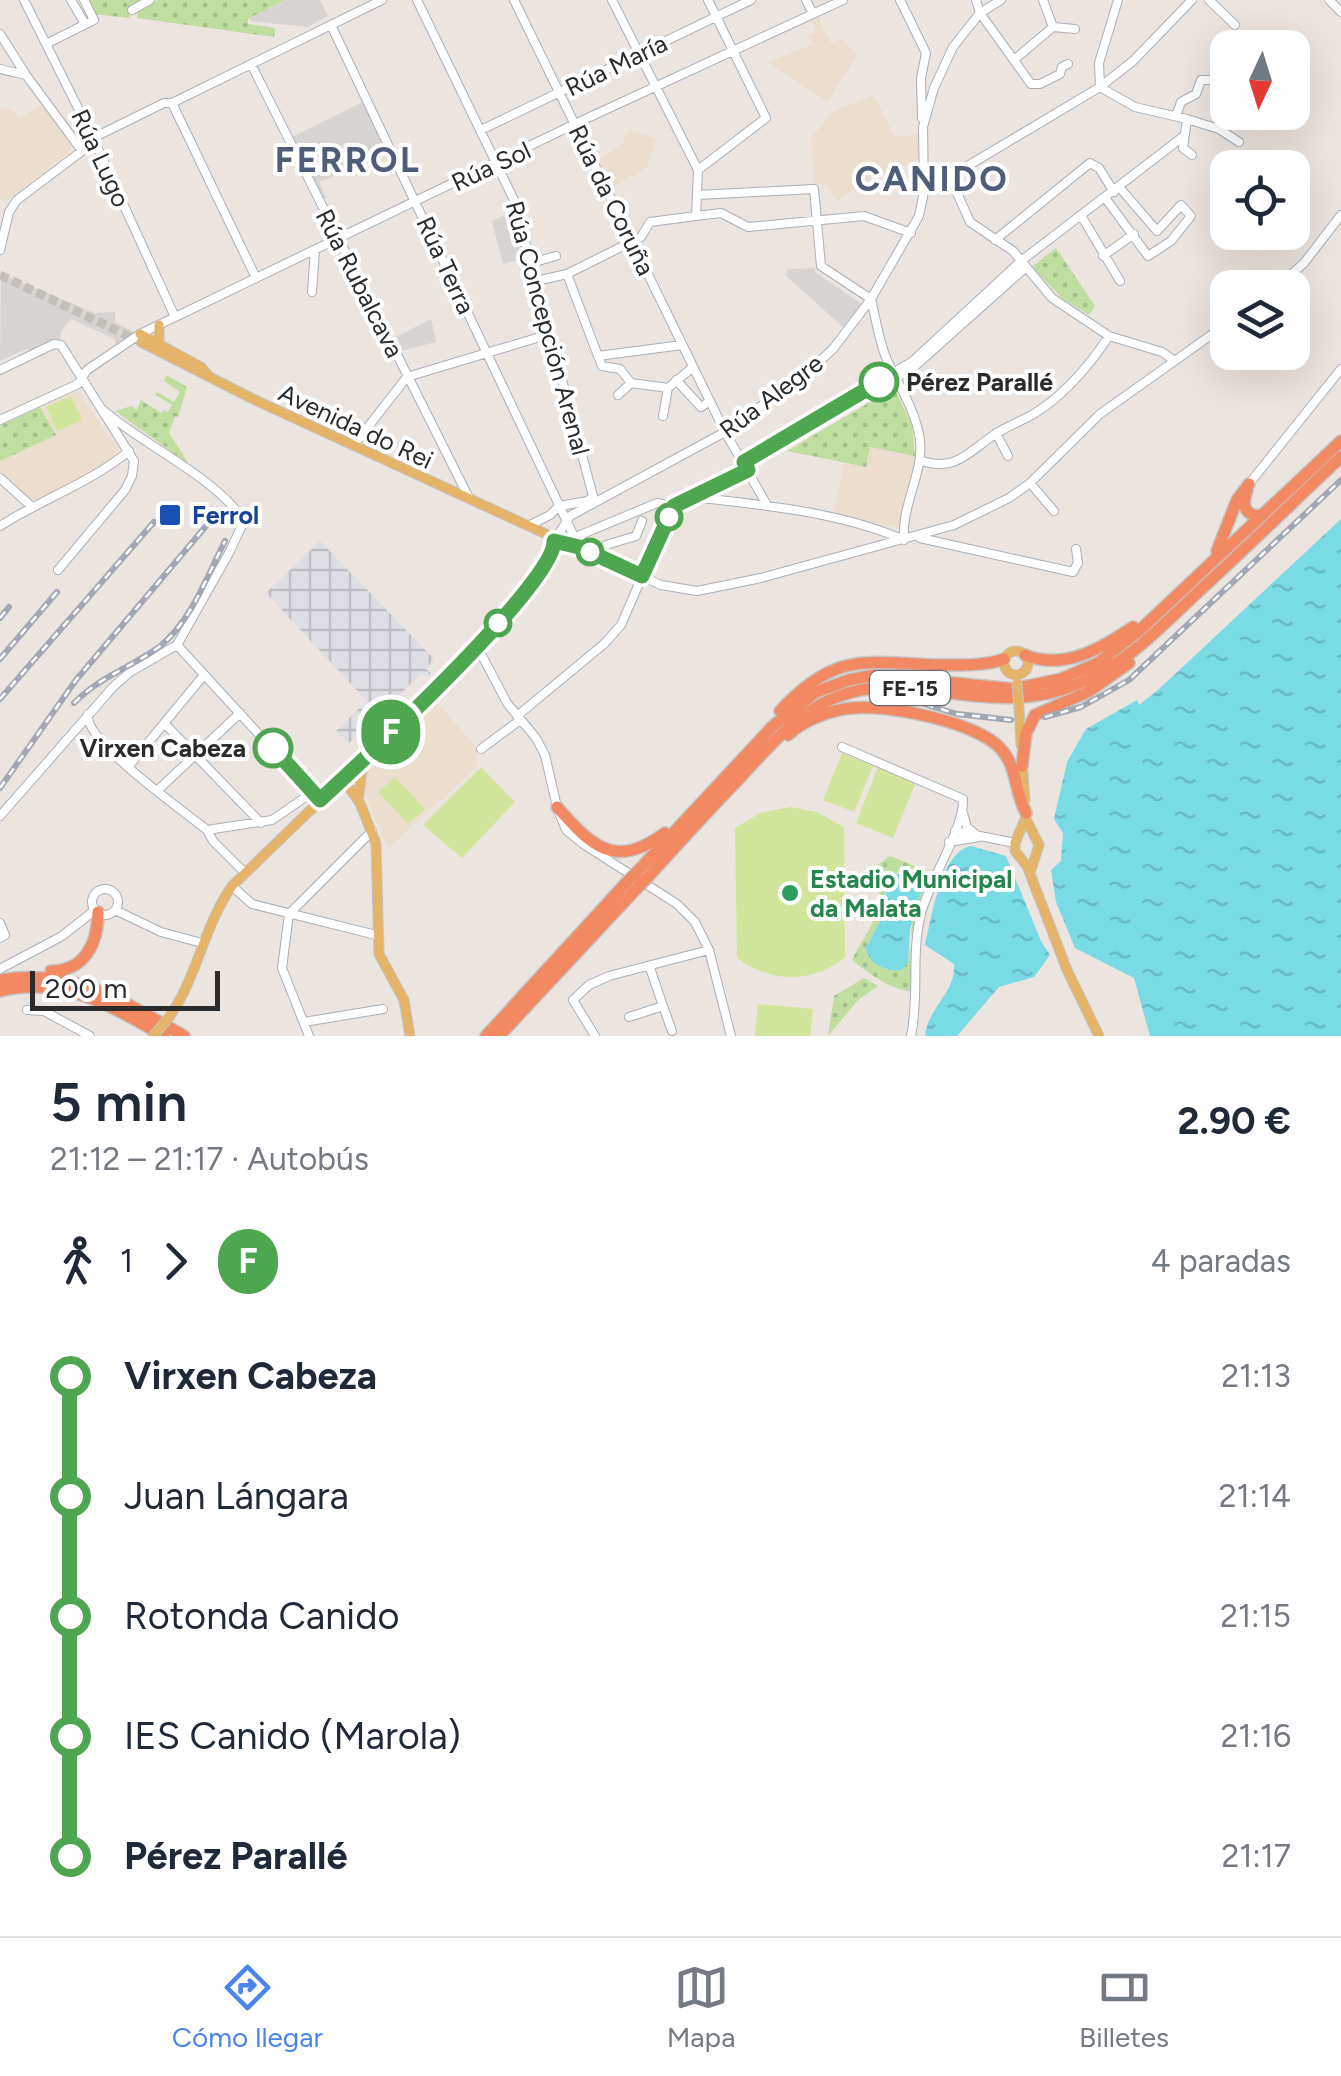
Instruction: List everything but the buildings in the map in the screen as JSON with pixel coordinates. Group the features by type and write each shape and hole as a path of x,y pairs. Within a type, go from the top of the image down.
{"highway":[{"name":"FE-15","path":"486,1036 796,718 820,703 877,686 997,699 1042,695 1079,684 1122,660 1341,441"},
{"name":"FE-15","path":"643,874 681,823 792,709 816,692 876,675 990,689 1041,685 1098,663 1207,576 1341,457"},
{"path":"1249,484 1245,508 1251,515 1263,515"},
{"path":"1022,766 1026,733 1035,715 1088,692 1158,637 1207,576 1237,500 1249,484"},
{"path":"1025,655 1046,660 1082,656 1105,646 1162,609"},
{"path":"733,769 782,708 806,685 834,668 861,663 960,665 1004,659"},
{"path":"747,770 813,719 853,708 875,708 958,726 993,741 1013,768 1026,814"},
{"path":"556,807 574,830 591,843 620,851 646,845 681,823"},
{"name":"FE-15","path":"500,1036 633,884"},
{"path":"1,971 57,972 77,965 90,950 96,911"},
{"path":"1,971 81,983 107,993 184,1036"},
{"path":"0,994 50,991 96,999 164,1036"}],"main road":[{"path":"159,325 157,338 161,345"},
{"path":"141,338 201,367 209,378"},
{"name":"Avenida do Rei","path":"141,338 209,378 554,541"},
{"path":"153,1036 183,994 202,943 232,886 478,648 548,560 554,541"},
{"path":"1016,679 1026,669 1025,655 1016,650 1004,659 1006,670 1016,679 1026,814 1039,845 1030,874"},
{"path":"360,802 358,782 364,758"},
{"path":"346,776 358,782"},
{"path":"346,776 372,831 378,861 376,934 381,960 404,1000 410,1036"},
{"path":"1026,814 1015,851 1023,858 1067,970 1100,1036"},
{"path":"1017,840 1033,836"},
{"path":"1023,858 1035,855"}],"street":[{"name":"Rúa Lugo","path":"24,0 93,138 174,318"},
{"path":"72,0 89,22"},
{"path":"84,0 89,22"},
{"path":"132,10 150,0"},
{"path":"0,250 9,212 17,200 82,151 93,138 382,0"},
{"name":"Rúa Concepción Arenal","path":"417,0 514,200 597,498"},
{"name":"Rúa da Coruña","path":"514,0 725,432 767,505"},
{"path":"612,0 698,170 696,216"},
{"path":"698,170 766,118 708,0"},
{"name":"Rúa María","path":"481,130 750,0"},
{"path":"806,0 812,14"},
{"name":"Rúa Sol","path":"0,420 159,325 843,0"},
{"path":"900,0 926,54 920,78 924,192"},
{"path":"976,0 980,13 1035,85 1060,74 1068,64"},
{"path":"923,127 934,88 953,47 980,13 1001,0"},
{"path":"1043,0 1053,27"},
{"path":"1100,87 1099,63 1118,0"},
{"path":"924,192 1100,87 1133,61 1192,0"},
{"path":"1210,0 1235,25"},
{"path":"1329,0 1341,12"},
{"path":"46,44 89,22"},
{"name":"Rúa Terra","path":"330,25 579,547"},
{"path":"1014,60 1053,27 1074,29"},
{"path":"0,34 82,151"},
{"name":"Rúa Rubalcava","path":"251,64 471,502"},
{"path":"0,69 26,75"},
{"path":"1176,116 1181,102 1196,94 1201,80 1210,80"},
{"path":"1100,87 1134,106 1219,129 1239,142"},
{"path":"172,103 256,278"},
{"path":"1187,119 1183,148 1192,155"},
{"path":"481,749 621,625 668,508 895,376 1023,264 1184,136"},
{"path":"995,240 1090,163 1157,230 1181,206 1191,216 1170,241 1148,256 1106,198"},
{"path":"950,175 970,222 1013,250 1052,298 1110,336 1162,352 1172,360"},
{"path":"698,195 814,189 821,266 871,300 886,357 913,413 920,460 903,525 904,540"},
{"name":"Rúa Alegre","path":"565,522 597,498 725,432 822,358 871,300 920,216 924,192"},
{"path":"0,206 9,212"},
{"path":"1125,221 1140,211"},
{"path":"536,281 566,274 641,237 650,222 696,216 721,214 748,227 864,216 910,233"},
{"path":"1296,270 1341,215"},
{"path":"1082,217 1120,281"},
{"path":"1103,256 1134,234"},
{"path":"312,292 316,250"},
{"path":"531,263 556,256"},
{"path":"566,274 602,366 620,369 631,383 668,388"},
{"path":"353,446 407,376 550,334"},
{"path":"554,541 579,547 680,589 710,590 954,525 1030,483 1100,414 1210,335"},
{"path":"920,460 930,464 966,459 996,433 1042,408 1090,365 1110,336"},
{"path":"0,370 59,344 82,373 129,451 135,468 124,490 58,570"},
{"path":"598,356 682,345"},
{"path":"663,416 668,388 693,367"},
{"path":"1249,484 1341,369"},
{"path":"676,380 701,407 710,401"},
{"path":"618,394 631,383"},
{"path":"0,816 88,714 130,672 176,644 244,520 200,480 103,410"},
{"path":"996,433 1008,456"},
{"path":"129,451 128,441 136,436"},
{"path":"0,526 31,506 93,477 129,451"},
{"path":"0,478 31,506"},
{"path":"1030,483 1054,511"},
{"path":"528,526 550,515 558,506 597,498"},
{"path":"690,498 767,505 874,528 904,540"},
{"path":"573,538 656,503 668,508"},
{"path":"550,515 548,528 554,541"},
{"path":"554,541 565,522"},
{"path":"600,557 606,545 636,536 642,522"},
{"path":"915,537 1073,572 1078,563 1076,549"},
{"path":"176,644 320,800"},
{"path":"478,648 518,718 545,754 563,824 575,838 683,909 700,929 731,1036"},
{"path":"128,766 204,675"},
{"path":"158,790 240,713"},
{"path":"88,714 90,729 128,766 208,830 244,872"},
{"path":"164,723 261,823"},
{"path":"842,747 961,796 967,827 979,837"},
{"path":"302,778 306,814"},
{"path":"208,830 261,823 284,814 307,796"},
{"path":"910,1036 917,1002 917,930 927,893 963,812"},
{"path":"310,1036 282,968 289,914 372,831"},
{"path":"954,831 1017,840"},
{"path":"949,842 979,837"},
{"path":"232,886 252,904 376,934"},
{"path":"108,890 118,898 115,910 105,915 96,911 92,902 96,894 108,890"},
{"path":"115,910 161,932 202,943"},
{"path":"1,971 96,911"},
{"path":"0,923 5,935 0,938"},
{"path":"595,1036 573,1000 589,985 708,950"},
{"path":"650,968 672,1031"},
{"path":"629,1017 663,1006"},
{"path":"304,1022 383,1009"},
{"path":"28,1010 44,1011 77,1033 90,1036"}],"shaded area":[{"path":"286,0 320,0 328,16 307,27 250,21 249,18"},
{"path":"818,17 831,43 841,39 858,54 828,102 768,62 813,44 807,37 816,33 811,20"},
{"path":"874,95 895,137 920,134 920,158 862,183 838,201 826,184 814,184 811,138 833,111"},
{"path":"365,101 396,164 392,166 384,152 360,165 357,160 343,166 345,172 319,182 326,198 323,199 292,137"},
{"path":"41,104 71,144 71,151 5,202 0,198 0,107 14,111 20,119"},
{"path":"629,129 657,139 647,167 611,189 596,160 622,145"},
{"path":"514,211 526,258 503,264 492,221"},
{"path":"815,268 815,272 863,305 845,329 785,275 788,269"},
{"path":"1,274 95,313 115,312 115,322 134,332 115,344 115,339 71,319 60,339 0,361"},
{"path":"431,319 436,342 400,351 394,338"},
{"path":"78,390 121,454 33,501 0,471 0,426"},
{"path":"870,447 915,456 900,528 833,514 844,463 866,467"},
{"path":"320,541 434,659 426,669 431,673 427,677 421,674 349,743 336,731 367,701 266,593"},
{"path":"438,703 476,747 477,767 388,849 363,788 366,766"}],"green space":[{"path":"87,0 143,0 131,6 130,18 93,14"},
{"path":"158,0 285,0 248,19 248,24 275,28 274,37 137,18 138,9"},
{"path":"1056,248 1095,306 1089,315 1063,299 1034,269"},
{"path":"166,375 187,387 169,433 189,464 115,411 132,406 137,410 141,400 161,413 168,412 172,405 157,392 174,402 180,392 164,381"},
{"path":"894,388 912,425 915,456 870,447 866,467 787,451"},
{"path":"71,396 82,420 57,431 46,407"},
{"path":"40,407 56,435 0,461 0,426"},
{"path":"842,753 873,766 854,812 823,800"},
{"path":"481,767 515,802 462,858 423,825"},
{"path":"878,767 916,782 893,838 856,823"},
{"path":"395,777 425,809 408,824 378,792"},
{"name":"Estadio Municipal da Malata","path":"790,807 817,812 844,827 845,957 819,972 791,977 763,972 737,958 735,828 760,813"},
{"path":"890,856 930,872 911,936 923,886 905,872 889,878 879,923 866,948 868,956 887,970 901,970 908,962 910,941 912,991 888,984 852,960 878,907 876,866"},
{"path":"864,978 878,986 858,1000 828,1036 834,996"},
{"path":"758,1004 813,1009 810,1036 755,1036"}],"water":[{"path":"1341,519 1341,1036 1150,1036 1134,978 1075,948 1056,902 1051,870 1061,861 1063,833 1054,819 1067,762 1086,729 1137,700 1139,705 1159,689"},
{"path":"971,846 1006,856 1050,955 1034,977 999,987 957,1036 925,1036 954,974 954,964 925,945 934,903 952,860"},
{"path":"905,872 919,879 923,886 910,929 908,963 901,970 889,970 874,963 866,948 879,923 890,876"}],"tunnel":[{"path":"0,275 139,341"}],"railway":[{"path":"1045,717 1081,707 1129,680 1341,480"},
{"path":"0,699 154,522"},
{"path":"0,788 76,680 206,526"},
{"path":"74,703 170,637 197,598 225,541"},
{"path":"0,659 57,592"},
{"path":"0,618 9,607"},
{"path":"895,695 957,714 1011,720"}],"bus line":[{"name":"F","path":"273,748 320,800 478,648 552,556 554,541 579,547 642,576 678,503 748,470 744,462 879,382"}],"place":[{"name":"Pérez Parallé","path":"879,382"},
{"name":"Ferrol","path":"170,515"},
{"name":"Virxen Cabeza","path":"273,748"},
{"name":"Estadio Municipal da Malata","path":"790,893"}],"district":[{"name":"FERROL","path":"348,160"},
{"name":"CANIDO","path":"932,179"}]}
